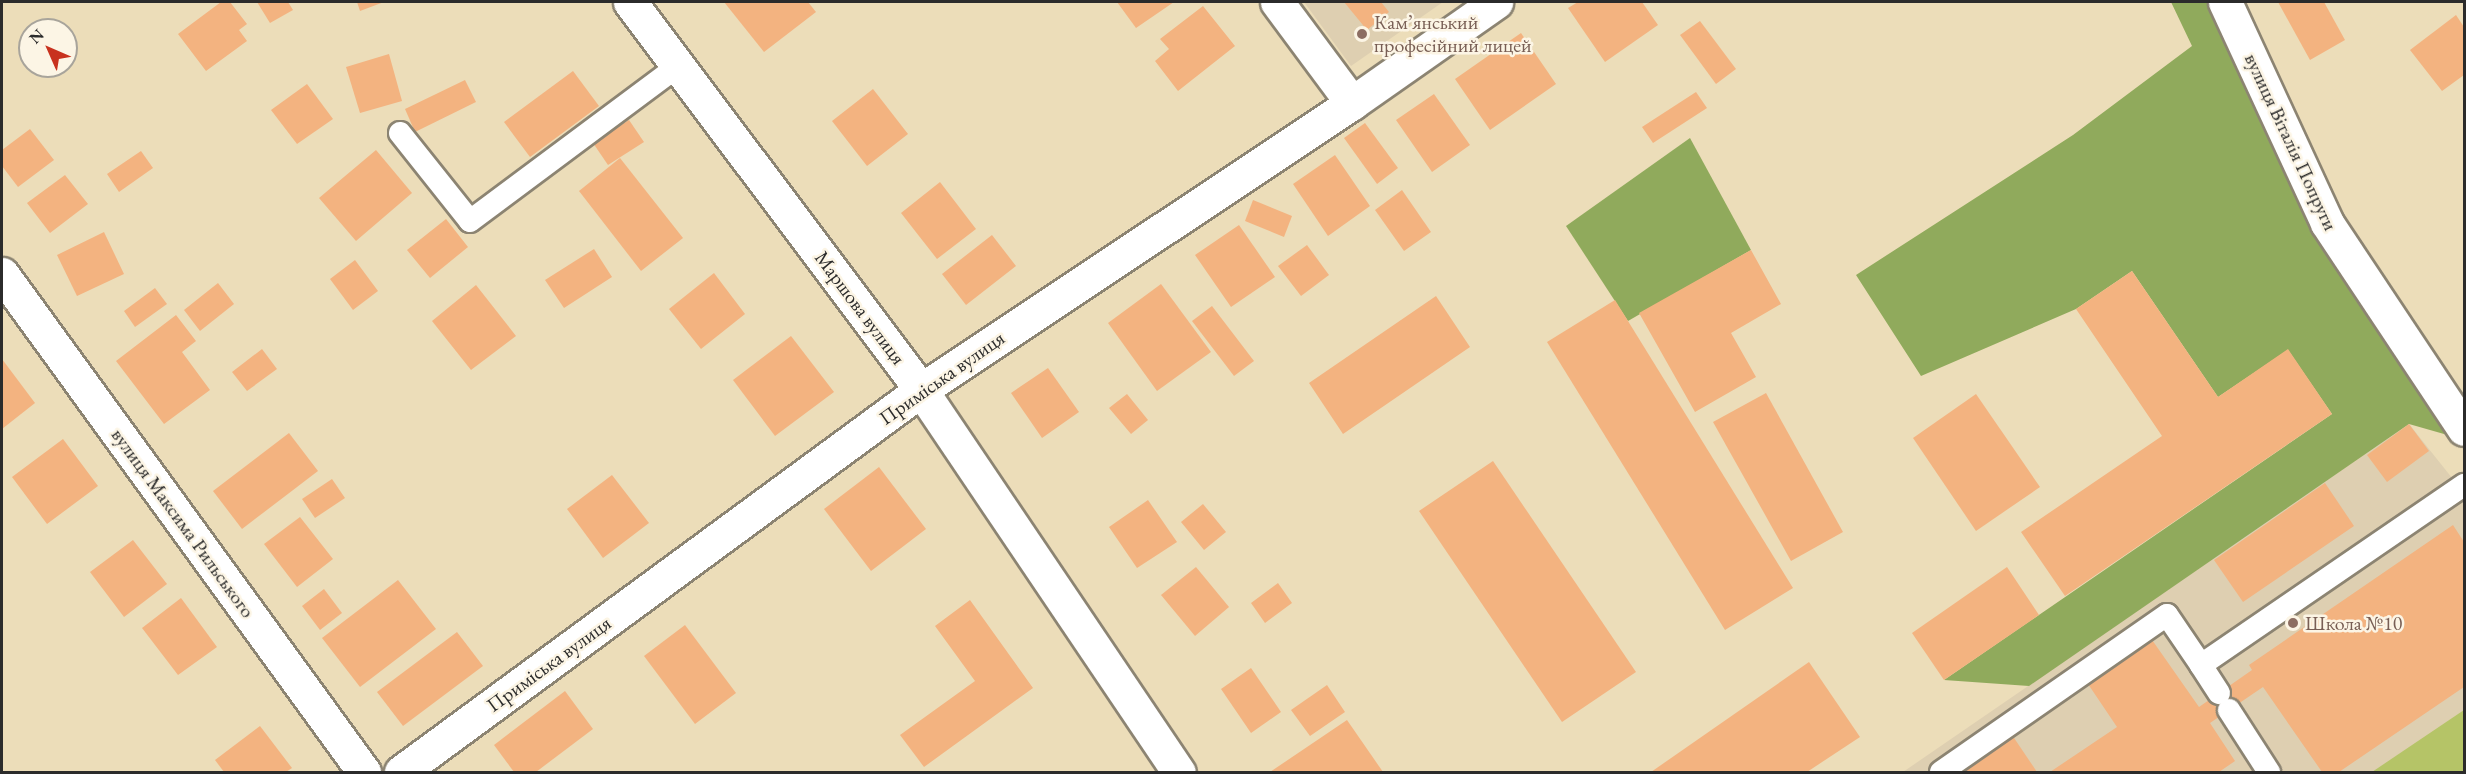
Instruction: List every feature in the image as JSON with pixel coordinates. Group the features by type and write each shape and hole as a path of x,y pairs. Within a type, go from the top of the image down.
{"street":[{"name":"Маршова вулиця","path":"630,2 921,390 1179,772"},
{"path":"1277,2 1352,103"},
{"name":"Приміська вулиця","path":"401,772 921,390 1352,103 1496,2"},
{"name":"вулиця Віталія Попруги","path":"2225,2 2327,223 2464,429"},
{"name":"вулиця Максима Рильського","path":"2,274 364,772"}],"lane":[{"path":"400,133 470,220 678,66"},
{"path":"2201,665 2464,485"},
{"path":"1941,772 2167,615 2269,772"}],"shaded area":[{"name":"Кам’янський професійний лицей","path":"1304,2 1443,2 1351,66"},
{"name":"Школа №10","path":"2409,424 2464,493 2464,772 1903,772"}],"green space":[{"path":"2171,2 2210,2 2458,438 2409,424 2029,686 1944,680 2332,414 2288,350 2218,397 2132,271 2076,309 1921,376 1856,275 2073,135 2192,46"},
{"path":"1690,138 1751,250 1628,321 1566,226"},
{"path":"2464,710 2464,772 2372,772"}],"building":[{"path":"221,2 230,2 247,24 239,30 247,41 206,71 178,34"},
{"path":"257,2 288,2 293,10 270,23"},
{"path":"357,2 384,2 360,11"},
{"path":"724,2 808,2 816,12 764,52"},
{"path":"1117,2 1174,2 1136,28"},
{"path":"1344,2 1381,2 1389,12 1367,30"},
{"path":"1578,2 1642,2 1658,25 1605,62 1568,8"},
{"path":"2278,2 2324,2 2345,40 2310,60"},
{"path":"1203,6 1235,46 1178,91 1155,61 1169,49 1160,39"},
{"path":"2456,15 2464,27 2464,75 2442,91 2410,50"},
{"path":"1700,21 1736,69 1716,84 1680,35"},
{"path":"1521,33 1556,84 1490,130 1455,79"},
{"path":"389,54 402,101 360,113 346,67"},
{"path":"573,71 599,106 530,157 504,122"},
{"path":"465,80 476,102 415,132 405,109"},
{"path":"307,84 333,119 297,144 271,110"},
{"path":"873,89 908,134 867,166 832,121"},
{"path":"1696,92 1707,108 1653,143 1642,127"},
{"path":"1434,94 1470,145 1432,172 1396,120"},
{"path":"629,120 644,142 608,165 593,143"},
{"path":"1365,123 1398,168 1377,184 1344,138"},
{"path":"30,129 54,160 18,187 2,166 2,150"},
{"path":"376,150 412,193 356,241 319,198"},
{"path":"141,151 153,168 119,192 107,174"},
{"path":"1335,155 1370,206 1328,236 1293,184"},
{"path":"620,158 683,238 641,271 579,191"},
{"path":"65,175 88,204 50,233 27,203"},
{"path":"940,182 976,229 937,259 901,213"},
{"path":"1402,190 1431,232 1404,251 1375,210"},
{"path":"1253,200 1292,216 1284,237 1245,221"},
{"path":"446,219 468,247 430,278 407,250"},
{"path":"1239,225 1275,277 1231,307 1195,255"},
{"path":"104,232 124,274 77,296 57,255"},
{"path":"992,235 1016,266 966,305 942,274"},
{"path":"1307,245 1329,275 1301,296 1278,266"},
{"path":"594,249 612,277 564,308 545,280"},
{"path":"1751,250 1781,304 1731,333 1756,377 1695,412 1639,313"},
{"path":"355,260 378,291 353,310 330,279"},
{"path":"2132,271 2218,397 2288,349 2332,414 2065,596 2021,532 2162,436 2076,309"},
{"path":"714,273 745,314 701,349 669,309"},
{"path":"218,283 234,304 200,331 184,310"},
{"path":"1161,284 1211,352 1157,391 1108,323"},
{"path":"476,285 516,336 471,370 432,321"},
{"path":"155,288 167,304 135,327 124,311"},
{"path":"1436,296 1470,347 1343,434 1309,383"},
{"path":"1615,300 1793,588 1725,630 1547,342"},
{"path":"1212,306 1254,361 1234,376 1192,321"},
{"path":"176,315 196,341 182,352 210,390 164,424 116,361"},
{"path":"791,336 834,392 775,436 733,380"},
{"path":"262,349 277,369 247,391 232,372"},
{"path":"2,359 35,403 2,429"},
{"path":"1048,368 1079,412 1042,438 1011,393"},
{"path":"1766,393 1843,532 1791,561 1713,422"},
{"path":"1127,394 1148,420 1131,434 1109,408"},
{"path":"1976,394 2040,487 1976,531 1913,438"},
{"path":"2409,424 2429,451 2387,482 2367,455"},
{"path":"289,433 318,471 242,529 213,491"},
{"path":"63,439 98,486 47,524 12,477"},
{"path":"1493,461 1636,672 1562,722 1419,511"},
{"path":"879,467 926,529 871,571 824,509"},
{"path":"612,475 649,523 603,558 567,509"},
{"path":"332,479 345,498 315,518 302,499"},
{"path":"2325,483 2354,526 2243,602 2214,560"},
{"path":"1148,500 1177,542 1137,568 1109,527"},
{"path":"1203,504 1226,532 1204,550 1181,522"},
{"path":"300,517 333,559 297,587 264,544"},
{"path":"2453,525 2464,542 2464,687 2339,772 2322,772 2263,687 2210,723 2235,761 2219,772 2050,772 2117,727 2086,681 2150,637 2199,707 2252,670 2249,665"},
{"path":"133,540 167,584 124,617 90,572"},
{"path":"1196,567 1229,607 1195,636 1161,595"},
{"path":"2007,567 2039,615 1944,680 1912,633"},
{"path":"398,580 436,629 360,687 322,638"},
{"path":"1278,583 1292,603 1265,623 1251,603"},
{"path":"324,589 342,613 320,630 302,606"},
{"path":"181,598 217,647 178,675 142,628"},
{"path":"970,600 1033,688 924,767 900,735 975,681 935,626"},
{"path":"685,625 736,693 695,724 644,656"},
{"path":"457,632 483,666 403,726 377,692"},
{"path":"1809,662 1860,737 1807,772 1651,772"},
{"path":"1251,668 1281,712 1251,733 1221,689"},
{"path":"1327,685 1345,712 1310,736 1291,710"},
{"path":"565,691 593,729 536,772 514,772 494,745"},
{"path":"1347,720 1383,772 1270,772"},
{"path":"260,726 292,768 286,772 224,772 215,760"},
{"path":"2010,732 2037,772 1951,772"}],"place":[{"name":"Кам’янський професійний лицей","path":"1362,34"},
{"name":"Школа №10","path":"2293,623"}]}
